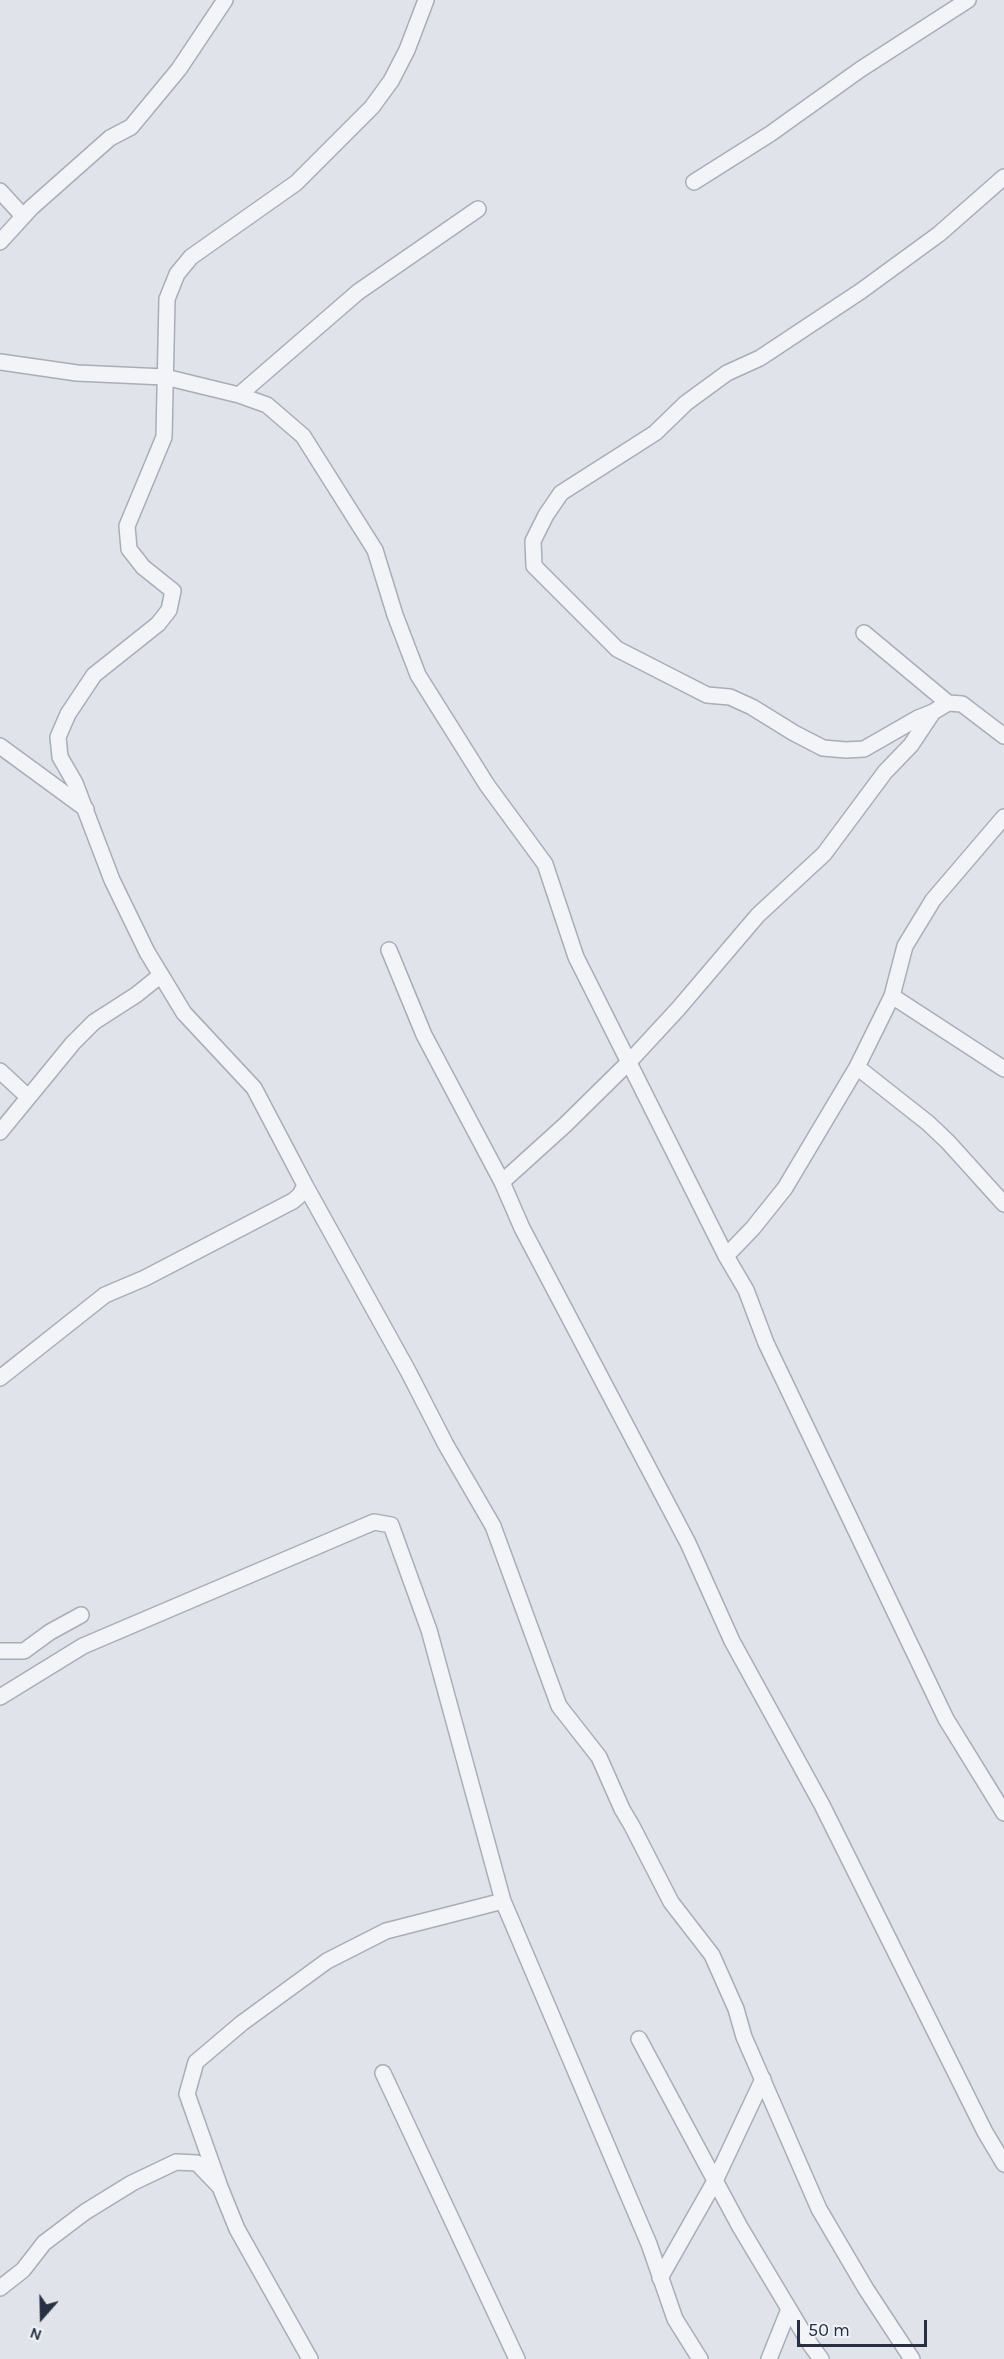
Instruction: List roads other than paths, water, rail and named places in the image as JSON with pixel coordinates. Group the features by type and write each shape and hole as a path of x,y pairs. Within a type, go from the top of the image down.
{"street":[{"path":"0,242 23,216 110,138 132,127 179,69 225,0"},
{"path":"426,0 407,50 391,81 372,107 296,183 191,257 177,274 167,299 164,437 127,526 129,549 143,567 173,591 170,610 158,624 94,675 68,714 58,737 60,757 75,783 112,880 161,975 184,1013 254,1088 446,1445 493,1526 559,1706 599,1756 622,1809 671,1902 712,1955 736,2008 744,2037 819,2209 866,2289 912,2359"},
{"path":"694,182 770,134 861,69 968,0"},
{"path":"1004,177 939,234 861,291 760,357 727,373 686,403 655,433 561,493 546,515 533,541 532,554 534,566 617,649 707,695 730,697 752,707 794,734 823,747 846,750 864,749 948,703 962,704 1004,736"},
{"path":"0,190 23,216"},
{"path":"239,395 358,292 478,209"},
{"path":"0,362 77,373 165,376 239,395 267,405 303,436 375,550 418,675 487,785 545,864 576,957 726,1256 746,1290 766,1343 946,1719 1004,1814"},
{"path":"864,633 948,703"},
{"path":"502,1182 565,1125 629,1062 678,1009 758,915 824,854 885,772 918,736 933,712"},
{"path":"0,746 86,810"},
{"path":"726,1256 753,1228 785,1188 856,1067 892,996 905,946 933,900 1004,817"},
{"path":"389,951 424,1035 502,1182 522,1228 688,1543 732,1641 822,1805 985,2132 1004,2164"},
{"path":"0,1132 73,1043 94,1022 136,995 161,975"},
{"path":"892,996 1004,1069"},
{"path":"856,1067 928,1123 1004,1204"},
{"path":"0,1071 28,1097"},
{"path":"0,1378 105,1296 146,1278 293,1201 300,1195 305,1185"},
{"path":"0,1697 83,1646 374,1522 391,1525 429,1630 502,1901 649,2244 675,2319 700,2359"},
{"path":"0,1651 24,1652 50,1632 81,1615"},
{"path":"310,2359 237,2229 220,2187 187,2094 196,2062 242,2023 327,1961 386,1931 502,1901"},
{"path":"639,2039 715,2181 789,2309 821,2359"},
{"path":"383,2073 517,2359"},
{"path":"660,2278 715,2181 763,2079"},
{"path":"0,2288 23,2270 44,2243 85,2212 132,2183 176,2162 197,2163 220,2187"},
{"path":"769,2359 789,2309"}]}
